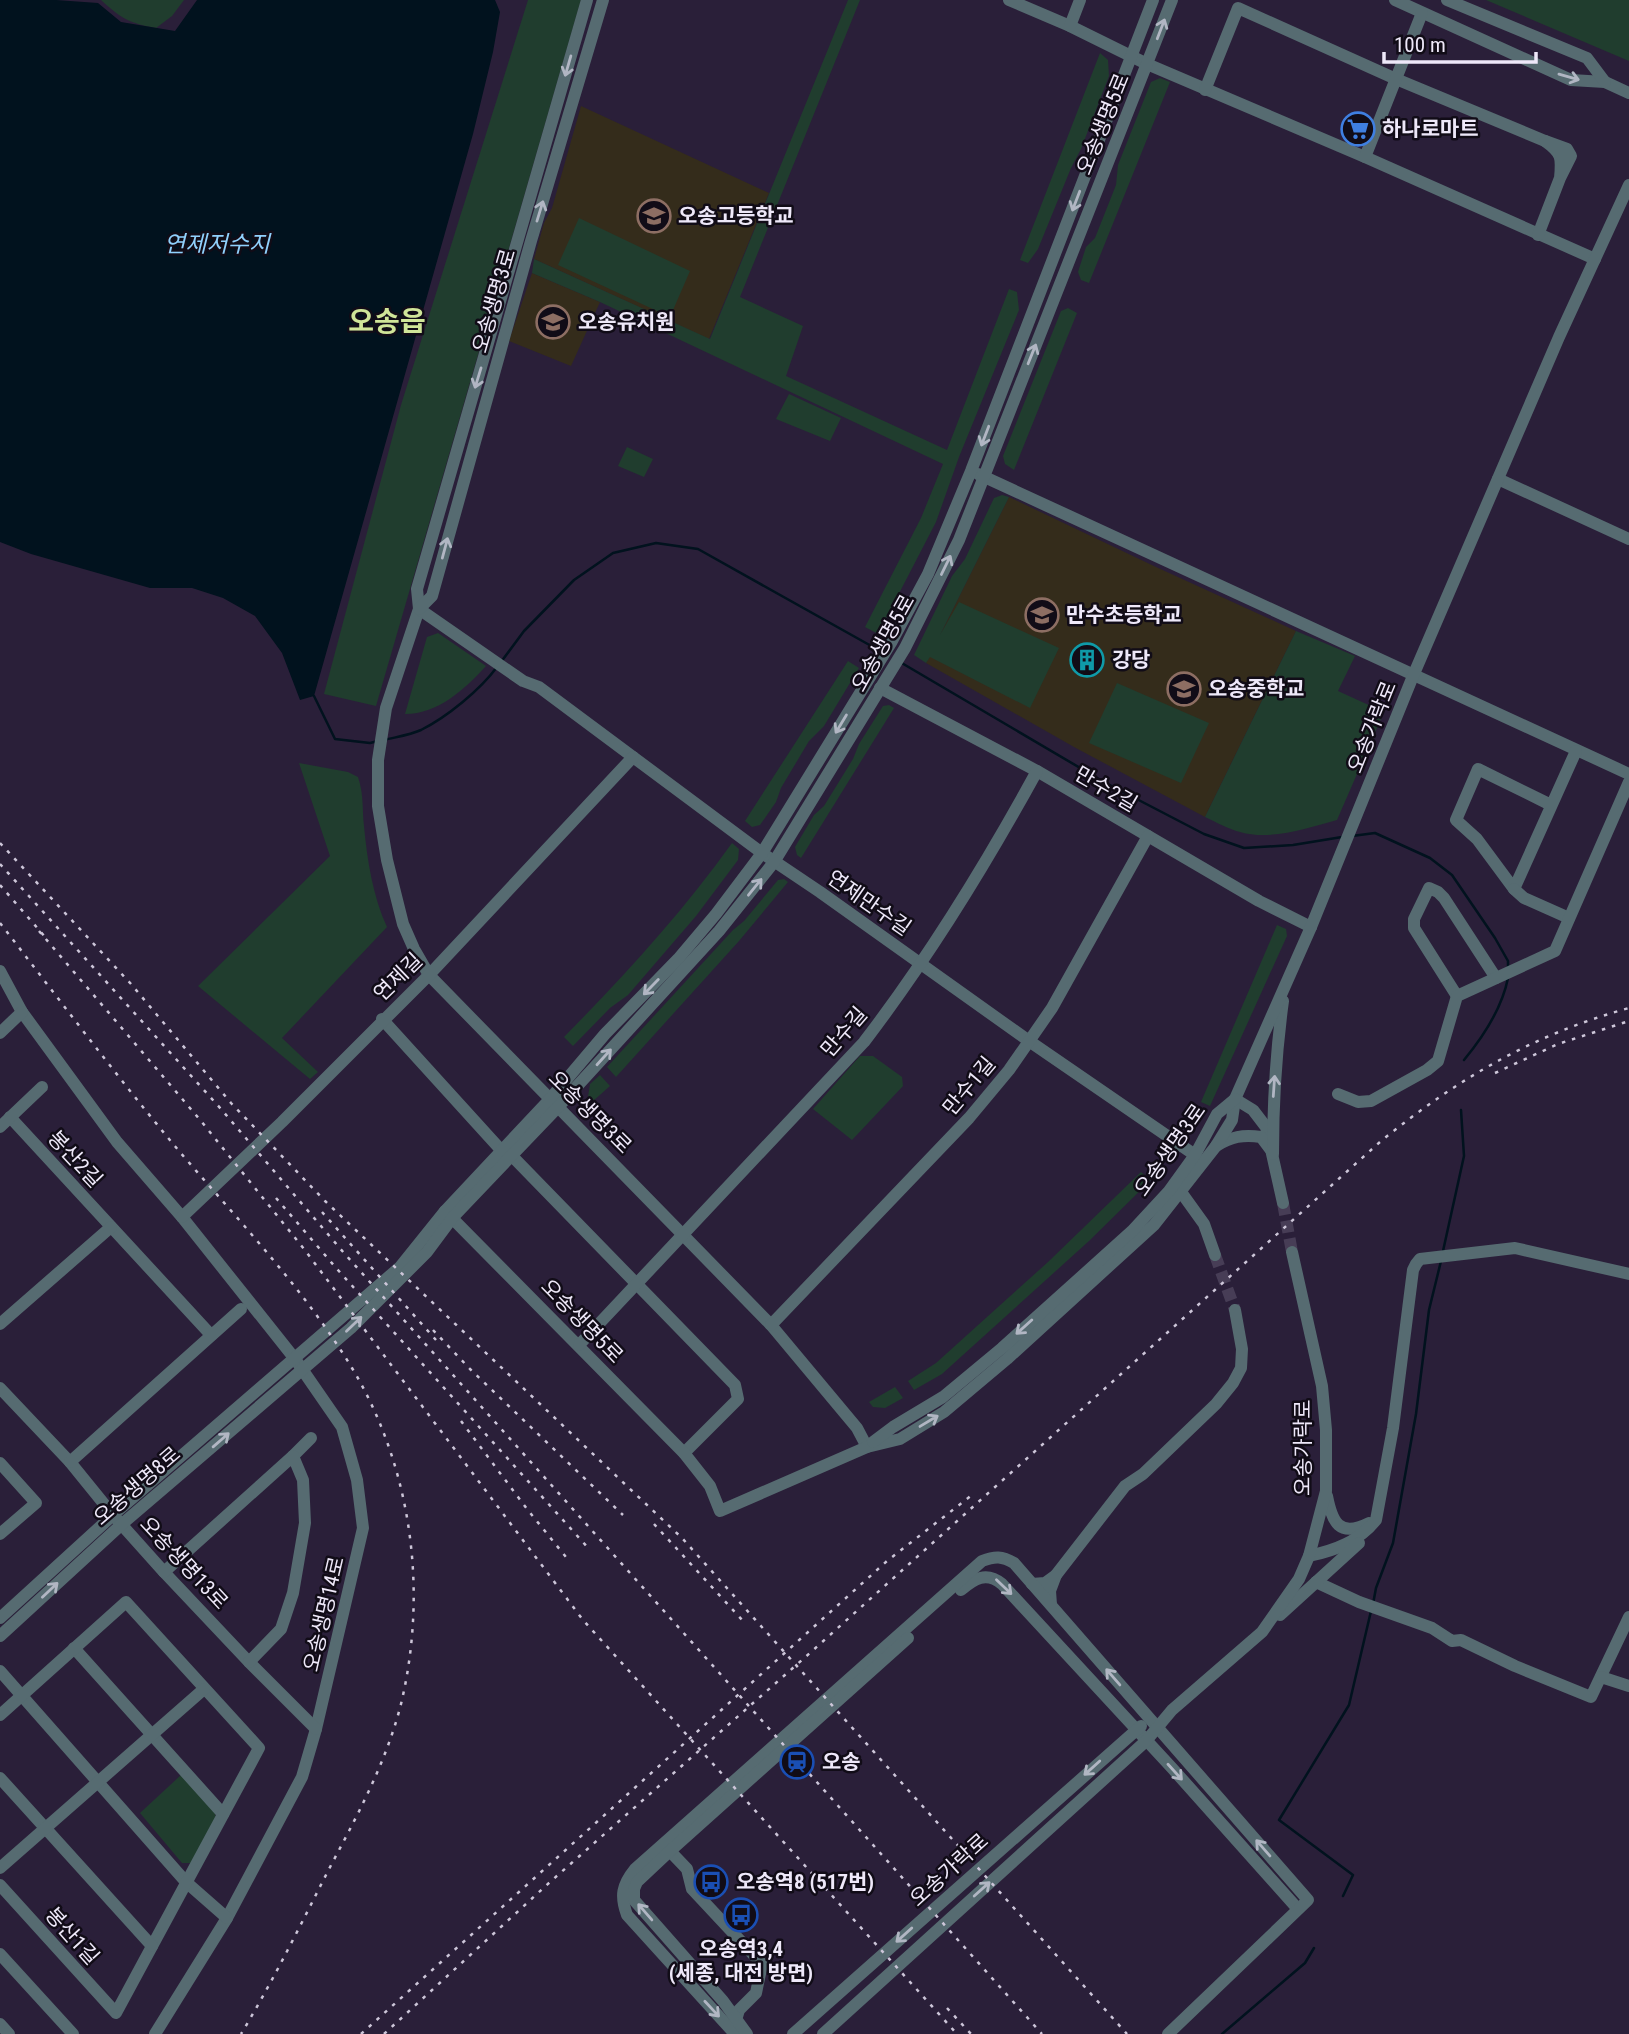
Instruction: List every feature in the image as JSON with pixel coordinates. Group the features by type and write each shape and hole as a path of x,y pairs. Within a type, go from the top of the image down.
{"street":[{"name":"오송생명3로","path":"587,0 417,589 419,609 387,708 378,760 379,806 395,893 403,924 429,975 771,1325 857,1428 867,1447"},
{"name":"오송생명3로","path":"419,609 432,596 498,357 603,0"},
{"name":"오송생명5로","path":"1009,0 1205,90 1365,156"},
{"path":"1070,26 1080,0"},
{"name":"오송생명5로","path":"867,1447 720,1511 710,1486 684,1453 449,1214 719,931 774,862 905,648 959,540 977,474 1153,0"},
{"name":"오송생명5로","path":"554,1103 606,1034 678,959 762,853 892,641 977,474 1172,0"},
{"path":"1395,0 1571,80 1605,82 1629,93"},
{"path":"1447,0 1587,58 1605,82"},
{"path":"1205,90 1238,8 1396,79 1567,149 1571,154 1570,159 1538,234"},
{"path":"1422,13 1365,156 1595,260"},
{"name":"오송가락로","path":"1235,1099 1311,927 1413,676 1559,337 1629,185"},
{"path":"977,474 1629,774"},
{"path":"1498,480 1629,538"},
{"name":"연제만수길","path":"419,609 478,652 523,681 539,687 774,862 1195,1155"},
{"name":"만수2길","path":"880,688 1037,771 1259,901 1311,927"},
{"path":"1514,889 1576,751"},
{"name":"연제길","path":"182,1217 282,1122 382,1019 429,975 633,757"},
{"path":"1551,805 1478,769 1456,820 1477,839 1514,889 1524,898 1569,918"},
{"name":"만수길","path":"579,1345 864,1042 922,964 1016,811 1037,771"},
{"path":"1457,996 1555,951 1629,782"},
{"name":"만수1길","path":"771,1325 969,1118 1009,1070 1052,1008 1148,836"},
{"path":"1338,1094 1358,1102 1371,1101 1438,1061 1457,996 1414,928 1414,919 1429,888 1444,898 1499,977"},
{"path":"0,971 22,1012 0,1033"},
{"path":"1273,1154 1277,1046 1285,984"},
{"name":"오송생명14로","path":"22,1012 117,1142 182,1217 299,1364 342,1427 357,1480 363,1528 316,1729 302,1777 227,1918 155,2034"},
{"path":"382,1019 506,1153 735,1385 738,1399 684,1453"},
{"path":"0,1127 42,1087"},
{"name":"오송생명3로","path":"867,1447 900,1439 944,1412 1007,1359 1154,1225 1216,1146 1232,1120 1235,1099"},
{"name":"오송생명3로","path":"867,1447 893,1427 943,1397 1002,1348 1132,1231 1169,1191 1195,1155 1217,1114 1235,1099"},
{"path":"1235,1099 1253,1110 1266,1126 1283,1203"},
{"name":"봉산2길","path":"10,1117 211,1335"},
{"path":"1216,1146 1248,1134 1261,1137 1273,1154"},
{"path":"1181,1192 1204,1224 1215,1255"},
{"name":"오송생명8로","path":"0,1618 299,1364 351,1328 427,1252 449,1214"},
{"path":"0,1324 111,1227"},
{"path":"1262,1632 1359,1544 1376,1520 1393,1428 1413,1270 1420,1259 1515,1248 1629,1274"},
{"name":"오송가락로","path":"793,2034 1135,1730 1154,1724 1167,1715 1262,1632 1299,1579 1309,1556 1326,1491 1326,1430 1322,1386 1292,1252"},
{"path":"70,1462 241,1309"},
{"path":"1051,1605 1050,1591 1056,1576 1125,1486 1143,1474 1216,1404 1233,1383 1241,1367 1242,1349 1235,1310"},
{"name":"오송생명13로","path":"0,1388 70,1462 164,1572 316,1729"},
{"path":"164,1572 311,1438"},
{"path":"249,1662 281,1629 293,1593 305,1523 303,1480 293,1456"},
{"path":"0,1463 36,1503 0,1534"},
{"path":"1326,1491 1330,1514 1336,1525 1358,1529 1376,1520"},
{"name":"오송생명8로","path":"0,1636 117,1520"},
{"path":"1309,1556 1345,1546 1376,1520"},
{"path":"747,2034 723,2001 634,1900 637,1881 667,1848 982,1561 995,1556 1014,1563 1308,1900 1168,2034"},
{"path":"1032,1584 1045,1583 1056,1576"},
{"path":"735,2034 627,1915 622,1903 622,1890 627,1878 667,1848 973,1580 979,1578 992,1577 1002,1584 1297,1908"},
{"path":"1316,1582 1432,1628 1452,1641 1461,1640 1591,1698 1629,1617"},
{"path":"0,1715 126,1602 259,1748 152,1946 0,1778"},
{"path":"74,1648 223,1814"},
{"path":"0,1671 186,1882 227,1918"},
{"path":"1601,1677 1629,1686"},
{"path":"0,1868 204,1689"},
{"name":"오송가락로","path":"823,2034 1146,1741 1154,1724"},
{"path":"667,1848 687,1870 692,1889 762,1965 756,1993 739,2010 737,2020"},
{"name":"봉산1길","path":"0,1885 116,2013 152,1946"},
{"path":"0,1954 73,2034"},
{"path":"0,2024 9,2034"}],"shaded area":[{"name":"오송고등학교","path":"581,106 769,193 709,339 534,259 544,223 552,208"},
{"name":"오송유치원","path":"532,273 600,302 571,366 509,341"},
{"path":"1009,497 1296,631 1205,817 926,663"}],"green space":[{"path":"101,0 184,0 172,16 156,28 126,19"},
{"path":"528,0 581,0 376,706 324,694 401,405"},
{"path":"848,0 860,0 740,297 803,326 786,376 947,450 1009,289 1017,292 1019,310 959,457 936,522 878,634 865,627 921,518 943,464 600,302 532,273 534,259 710,339"},
{"path":"1486,0 1629,0 1629,61"},
{"path":"1100,53 1108,60 1109,76 1038,249 1028,263 1020,260"},
{"path":"1160,78 1170,82 1089,283 1081,280 1078,272 1086,247 1095,238 1116,185 1118,165 1151,82"},
{"path":"579,218 690,271 670,317 558,265"},
{"path":"1068,308 1077,313 1014,470 1005,464 1003,456 1061,311"},
{"path":"789,394 841,418 830,441 776,419"},
{"path":"627,447 653,459 644,477 618,466"},
{"path":"1002,495 1009,497 940,635 959,602 1059,648 1030,708 930,657 926,663 914,655 994,498"},
{"path":"1296,631 1355,656 1338,691 1384,712 1337,820 1276,834 1236,831 1205,817"},
{"path":"438,633 486,666 460,691 440,705 429,710 405,714 427,637"},
{"path":"848,661 859,668 824,726 809,741 781,788 776,802 760,825 752,827 745,821"},
{"path":"1117,683 1209,723 1181,783 1089,743"},
{"path":"883,706 894,708 801,858 795,847 814,815 824,806"},
{"path":"299,763 348,772 358,777 371,878 387,927 282,1038 318,1072 310,1079 198,986 330,856"},
{"path":"732,843 739,849 738,860 696,916 628,995 610,1008 573,1046 564,1037 652,943"},
{"path":"784,879 788,882 739,941 616,1077 607,1067 744,921 778,880"},
{"path":"1277,925 1286,929 1287,936 1210,1106 1201,1102"},
{"path":"860,1056 873,1056 902,1077 903,1086 852,1140 813,1109"},
{"path":"600,1075 610,1086 592,1102 588,1097 590,1084"},
{"path":"1141,1172 1151,1180 1089,1241 942,1374 914,1390 908,1381 936,1363 1048,1262"},
{"path":"895,1387 903,1398 885,1408 873,1407 869,1402"},
{"path":"181,1775 215,1813 216,1818 194,1863 182,1863 140,1813"}],"water":[{"name":"연제저수지","path":"0,0 98,3 121,22 175,31 197,0 495,0 500,12 473,134 314,696 300,700 282,653 255,616 223,598 192,588 150,588 31,554 0,542"}],"waterway":[{"path":"501,662 524,631 574,580 613,553 656,543 698,549 882,652"},
{"path":"900,662 1104,782 1204,834 1244,848 1293,845 1342,837"},
{"path":"384,740 417,732 431,725 472,694 497,667"},
{"path":"314,696 335,739 370,743 378,741"},
{"path":"1352,836 1375,833 1430,858 1452,875 1495,938 1508,961 1508,968"},
{"path":"1464,1060 1491,1022 1508,978"},
{"path":"1443,1251 1464,1156 1461,1110"},
{"path":"1373,1604 1376,1588 1393,1543 1416,1414 1429,1310 1441,1261"},
{"path":"1343,1896 1353,1875 1279,1820 1349,1705 1371,1611"},
{"path":"1222,2034 1305,1963 1314,1948"}],"tunnel":[{"path":"1283,1203 1292,1252"},
{"path":"1215,1255 1235,1310"}],"railway":[{"path":"0,843 131,984 231,1103 325,1201 682,1538 1127,2034"},
{"path":"0,864 1042,2034"},
{"path":"0,885 46,938"},
{"path":"0,923 133,1095 270,1256 333,1339 372,1407 389,1447 401,1488 413,1574 413,1618 409,1661 395,1726 360,1809 276,1973 241,2034"},
{"path":"39,931 201,1121 304,1249 583,1620 957,2034"},
{"path":"384,2034 550,1882 1381,1141 1439,1097 1498,1061 1560,1031 1629,1008"},
{"path":"1495,1073 1558,1044 1629,1021"},
{"path":"276,1198 590,1550"},
{"path":"322,1212 436,1340"},
{"path":"433,1330 470,1369 623,1515"},
{"path":"461,1421 570,1562"},
{"path":"361,2034 887,1561 972,1495"},
{"path":"654,1524 744,1622"},
{"path":"947,2008 971,2034"}],"place":[{"name":"하나로마트","path":"1358,129"},
{"name":"오송고등학교","path":"654,216"},
{"name":"오송유치원","path":"553,322"},
{"name":"만수초등학교","path":"1042,615"},
{"name":"강당","path":"1087,660"},
{"name":"오송중학교","path":"1184,689"},
{"name":"오송","path":"797,1762"},
{"name":"오송역8 (517번)","path":"711,1882"},
{"name":"오송역3,4 (세종, 대전 방면)","path":"741,1915"}],"district":[{"name":"오송읍","path":"387,321"}]}
